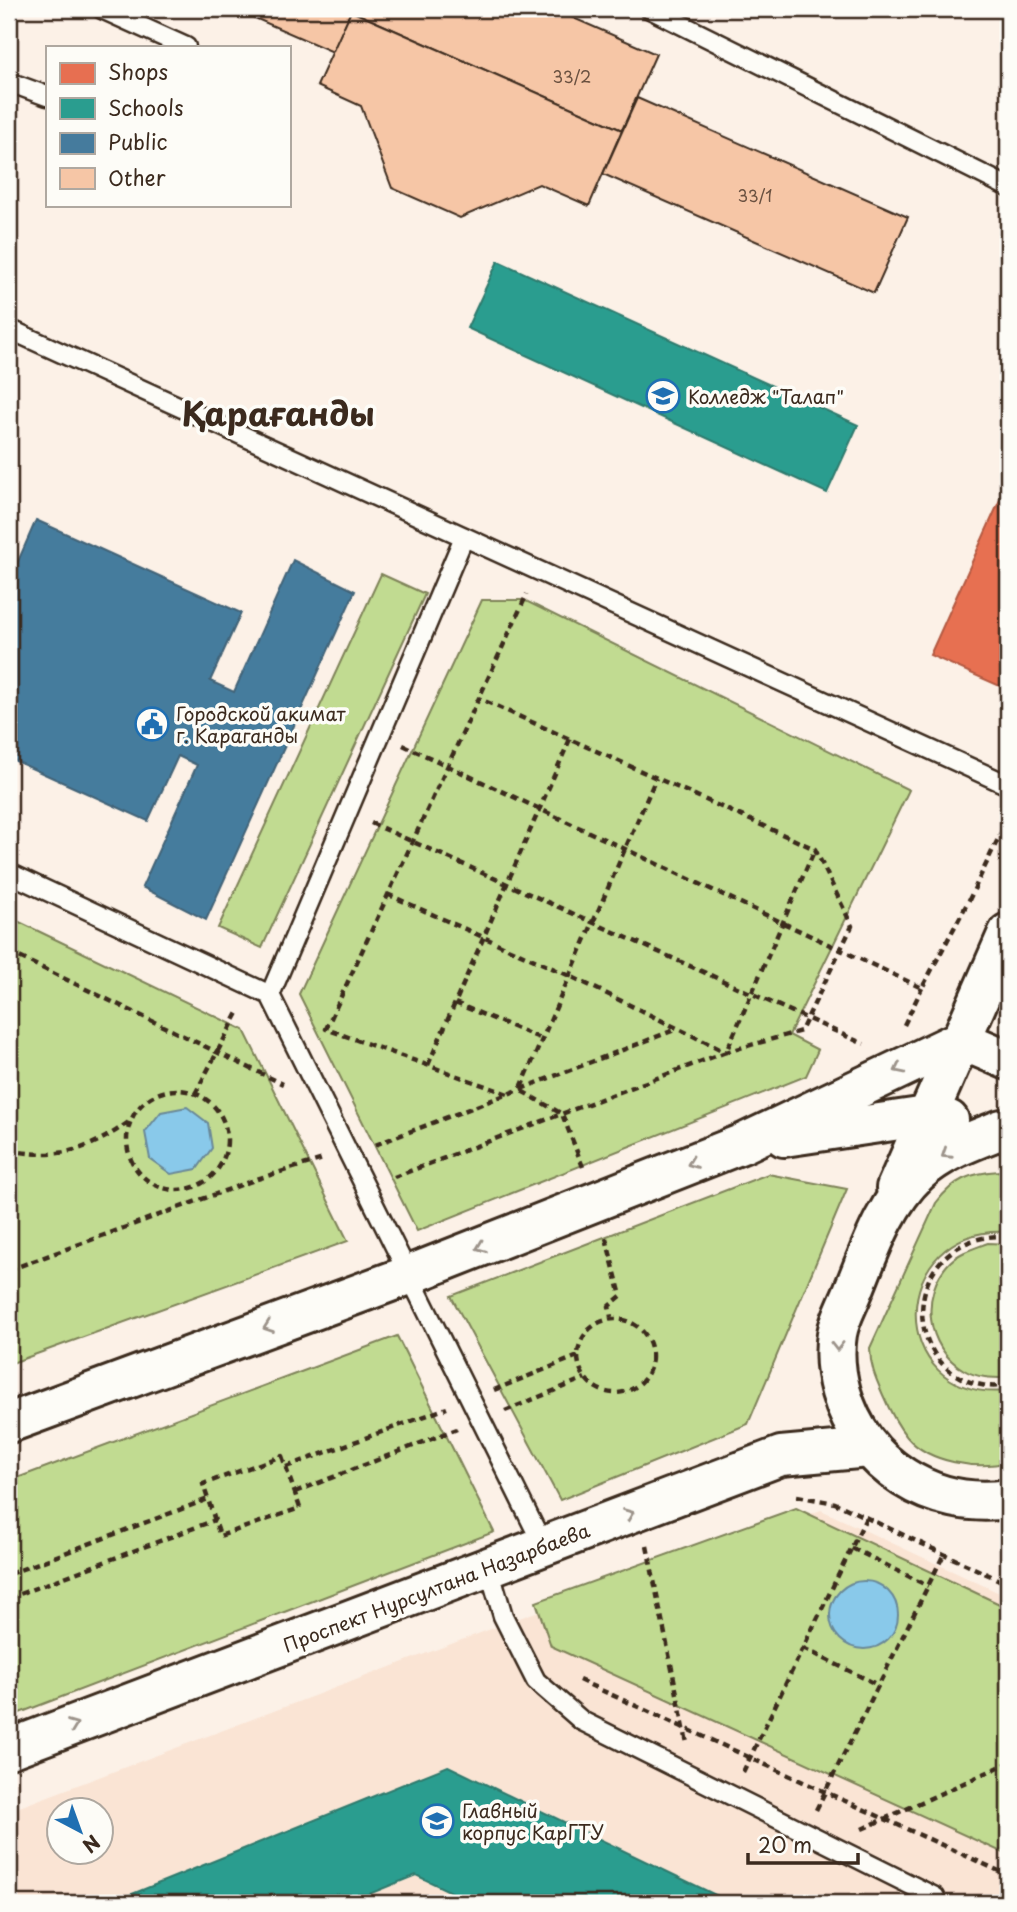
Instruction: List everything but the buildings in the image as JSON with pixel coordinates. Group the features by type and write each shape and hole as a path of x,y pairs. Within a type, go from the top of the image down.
{"main road":[{"path":"1008,933 876,1235 837,1333 836,1374 848,1414 869,1448 898,1475 933,1492 972,1500 1008,1501"},
{"path":"9,1423 409,1275 744,1143 961,1040 1008,1060"},
{"path":"744,1143 927,1116 1005,1130"},
{"path":"876,1235 896,1200 918,1174 951,1150 1005,1130"},
{"name":"Проспект Нурсултана Назарбаева","path":"9,1749 781,1456 869,1448"}],"lane":[{"path":"102,9 184,46"},
{"path":"650,9 1008,187"},
{"path":"9,82 46,96"},
{"path":"9,329 1008,785"},
{"path":"270,995 464,537"},
{"path":"9,873 270,995 483,1419 544,1547"},
{"path":"489,1568 503,1616 536,1681 582,1721 935,1897"}],"path":[{"path":"508,1094 326,1029 537,570"},
{"path":"394,1177 726,1052 802,1031 852,926 815,849 478,698"},
{"path":"380,734 922,988 969,900 1008,818"},
{"path":"428,1065 570,740"},
{"path":"562,1114 520,1090 656,778"},
{"path":"348,813 874,1048"},
{"path":"726,1052 815,849"},
{"path":"387,894 570,976 726,1052"},
{"path":"9,952 325,1105"},
{"path":"195,1094 252,986"},
{"path":"455,1003 542,1039"},
{"path":"9,1150 36,1155 61,1153 88,1146 130,1121 144,1101 163,1091 185,1090 206,1098 220,1114 227,1134 225,1156 214,1175 195,1187 172,1190 150,1183 134,1166 126,1143 130,1121"},
{"path":"195,1187 201,1200"},
{"path":"1008,1236 988,1235 967,1241 948,1253 934,1269 925,1289 921,1311 924,1332 933,1352 948,1369 966,1380 987,1386 1008,1386"},
{"path":"611,1317 632,1321 648,1336 653,1357 646,1377 629,1391 608,1394 588,1384 578,1365 578,1356 578,1343 591,1326 611,1317"},
{"path":"286,1467 472,1399 578,1356"},
{"path":"295,1492 585,1378"},
{"path":"282,1456 286,1467 300,1508 220,1536 203,1484 282,1456"},
{"path":"791,1496 835,1503 1008,1584"},
{"path":"9,1574 208,1499"},
{"path":"731,1796 866,1518"},
{"path":"9,1598 215,1520"},
{"path":"634,1550 659,1541"},
{"path":"646,1545 694,1777"},
{"path":"852,1548 928,1586"},
{"path":"805,1832 944,1554"},
{"path":"803,1648 878,1685"},
{"path":"523,1654 1008,1875"},
{"path":"829,1844 1008,1763"}],"shaded area":[{"path":"821,1510 1008,1597 1008,1903 9,1903 9,1811 46,1797 46,1867 116,1867 116,1797 46,1797 525,1616"}],"green space":[{"path":"381,574 425,594 262,948 218,928"},
{"path":"482,600 524,600 909,790 789,1035 818,1050 806,1076 417,1231 299,994"},
{"path":"9,917 244,1030 348,1241 9,1364"},
{"path":"1008,1172 1008,1232 968,1237 939,1255 922,1282 916,1313 921,1344 938,1370 967,1387 1008,1391 1008,1462 968,1464 928,1453 907,1437 878,1383 872,1367 870,1348 936,1203 949,1188 964,1179 980,1173"},
{"path":"768,1174 847,1189 748,1424 560,1500 451,1296"},
{"path":"988,1243 1008,1244 1007,1378 990,1378 964,1370 941,1348 931,1320 934,1289 940,1275 958,1256"},
{"path":"397,1336 494,1532 9,1717 9,1481"},
{"path":"796,1508 1008,1608 1008,1855 551,1646 536,1602"}],"water":[{"path":"187,1107 208,1123 212,1148 197,1169 171,1174 150,1159 145,1132 161,1112"},
{"path":"857,1581 871,1581 883,1586 893,1596 898,1615 893,1634 883,1644 871,1649 857,1649 845,1644 835,1634 830,1622 830,1608 835,1596 845,1586"}],"place":[{"name":"Колледж \"Талап\"","path":"663,396"},
{"name":"Городской акимат г. Караганды","path":"152,724"},
{"name":"Главный корпус КарГТУ","path":"437,1821"}],"district":[{"name":"Қарағанды","path":"278,412"}]}
